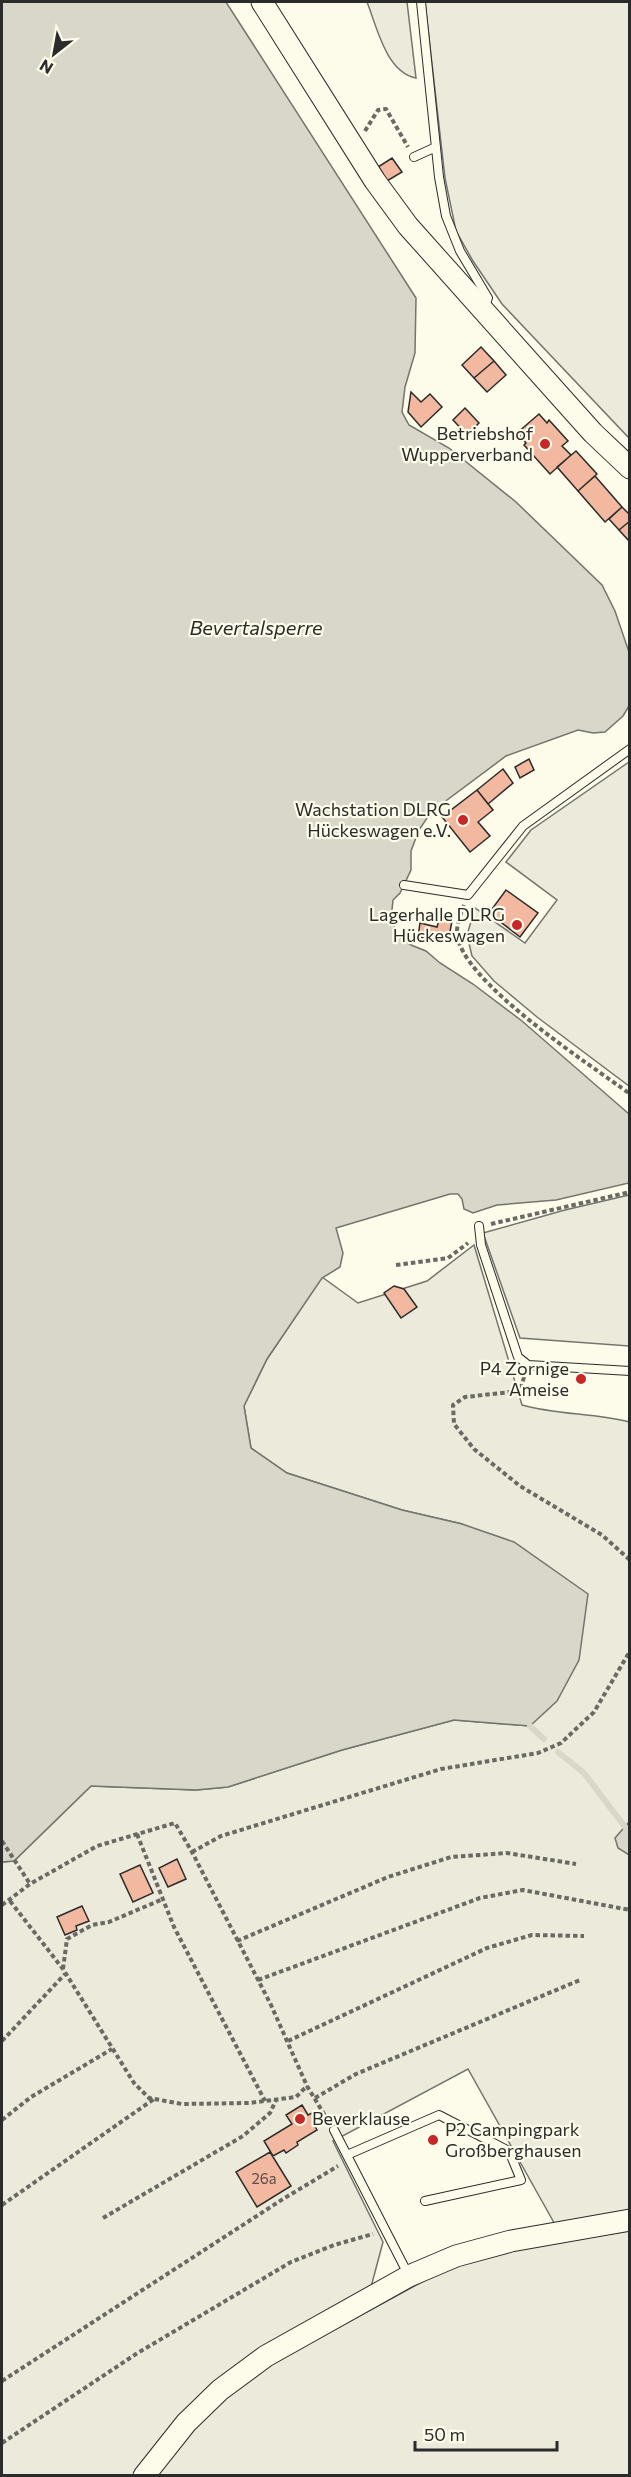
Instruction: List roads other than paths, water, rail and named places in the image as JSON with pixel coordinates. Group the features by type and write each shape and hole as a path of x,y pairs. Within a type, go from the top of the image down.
{"street":[{"path":"262,2 375,181 401,217 482,311 593,433 630,468"},
{"path":"144,2475 186,2423 220,2390 266,2356 410,2276 456,2256 512,2241 630,2220"}],"lane":[{"path":"422,2 436,147 446,216 460,251 488,298 482,311"},
{"path":"414,157 436,147"},
{"path":"404,885 468,895 523,826 630,749"},
{"path":"479,1230 481,1245 518,1357 528,1365 630,1371"},
{"path":"348,2158 439,2115 509,2151 521,2180 425,2201"},
{"path":"334,2130 410,2276"}],"water":[{"name":"Bevertalsperre","path":"2,2 226,2 416,298 415,353 405,387 402,412 409,425 449,448 516,502 602,585 615,611 630,655 629,706 623,716 605,732 593,733 578,730 506,756 431,812 419,830 411,851 411,870 400,893 393,900 392,910 398,936 426,951 522,1021 629,1114 629,1183 556,1200 497,1205 473,1213 464,1209 462,1199 458,1194 450,1194 336,1228 343,1253 340,1267 322,1278 267,1359 244,1406 251,1448 287,1473 402,1510 462,1524 514,1542 588,1594 579,1660 557,1701 530,1726 454,1720 342,1750 228,1787 196,1790 91,1786 14,1861 2,1862"},
{"path":"629,1822 629,1855 618,1848 615,1838"}],"waterway":[{"path":"530,1726 544,1739"},
{"path":"558,1752 584,1773 625,1827"}],"place":[{"name":"Betriebshof Wupperverband","path":"545,444"},
{"name":"Wachstation DLRG Hückeswagen e.V.","path":"463,820"},
{"name":"Lagerhalle DLRG Hückeswagen","path":"517,925"},
{"name":"P4 Zornige Ameise","path":"581,1379"},
{"name":"Beverklause","path":"300,2119"},
{"name":"P2 Campingpark Großberghausen","path":"433,2140"}]}
